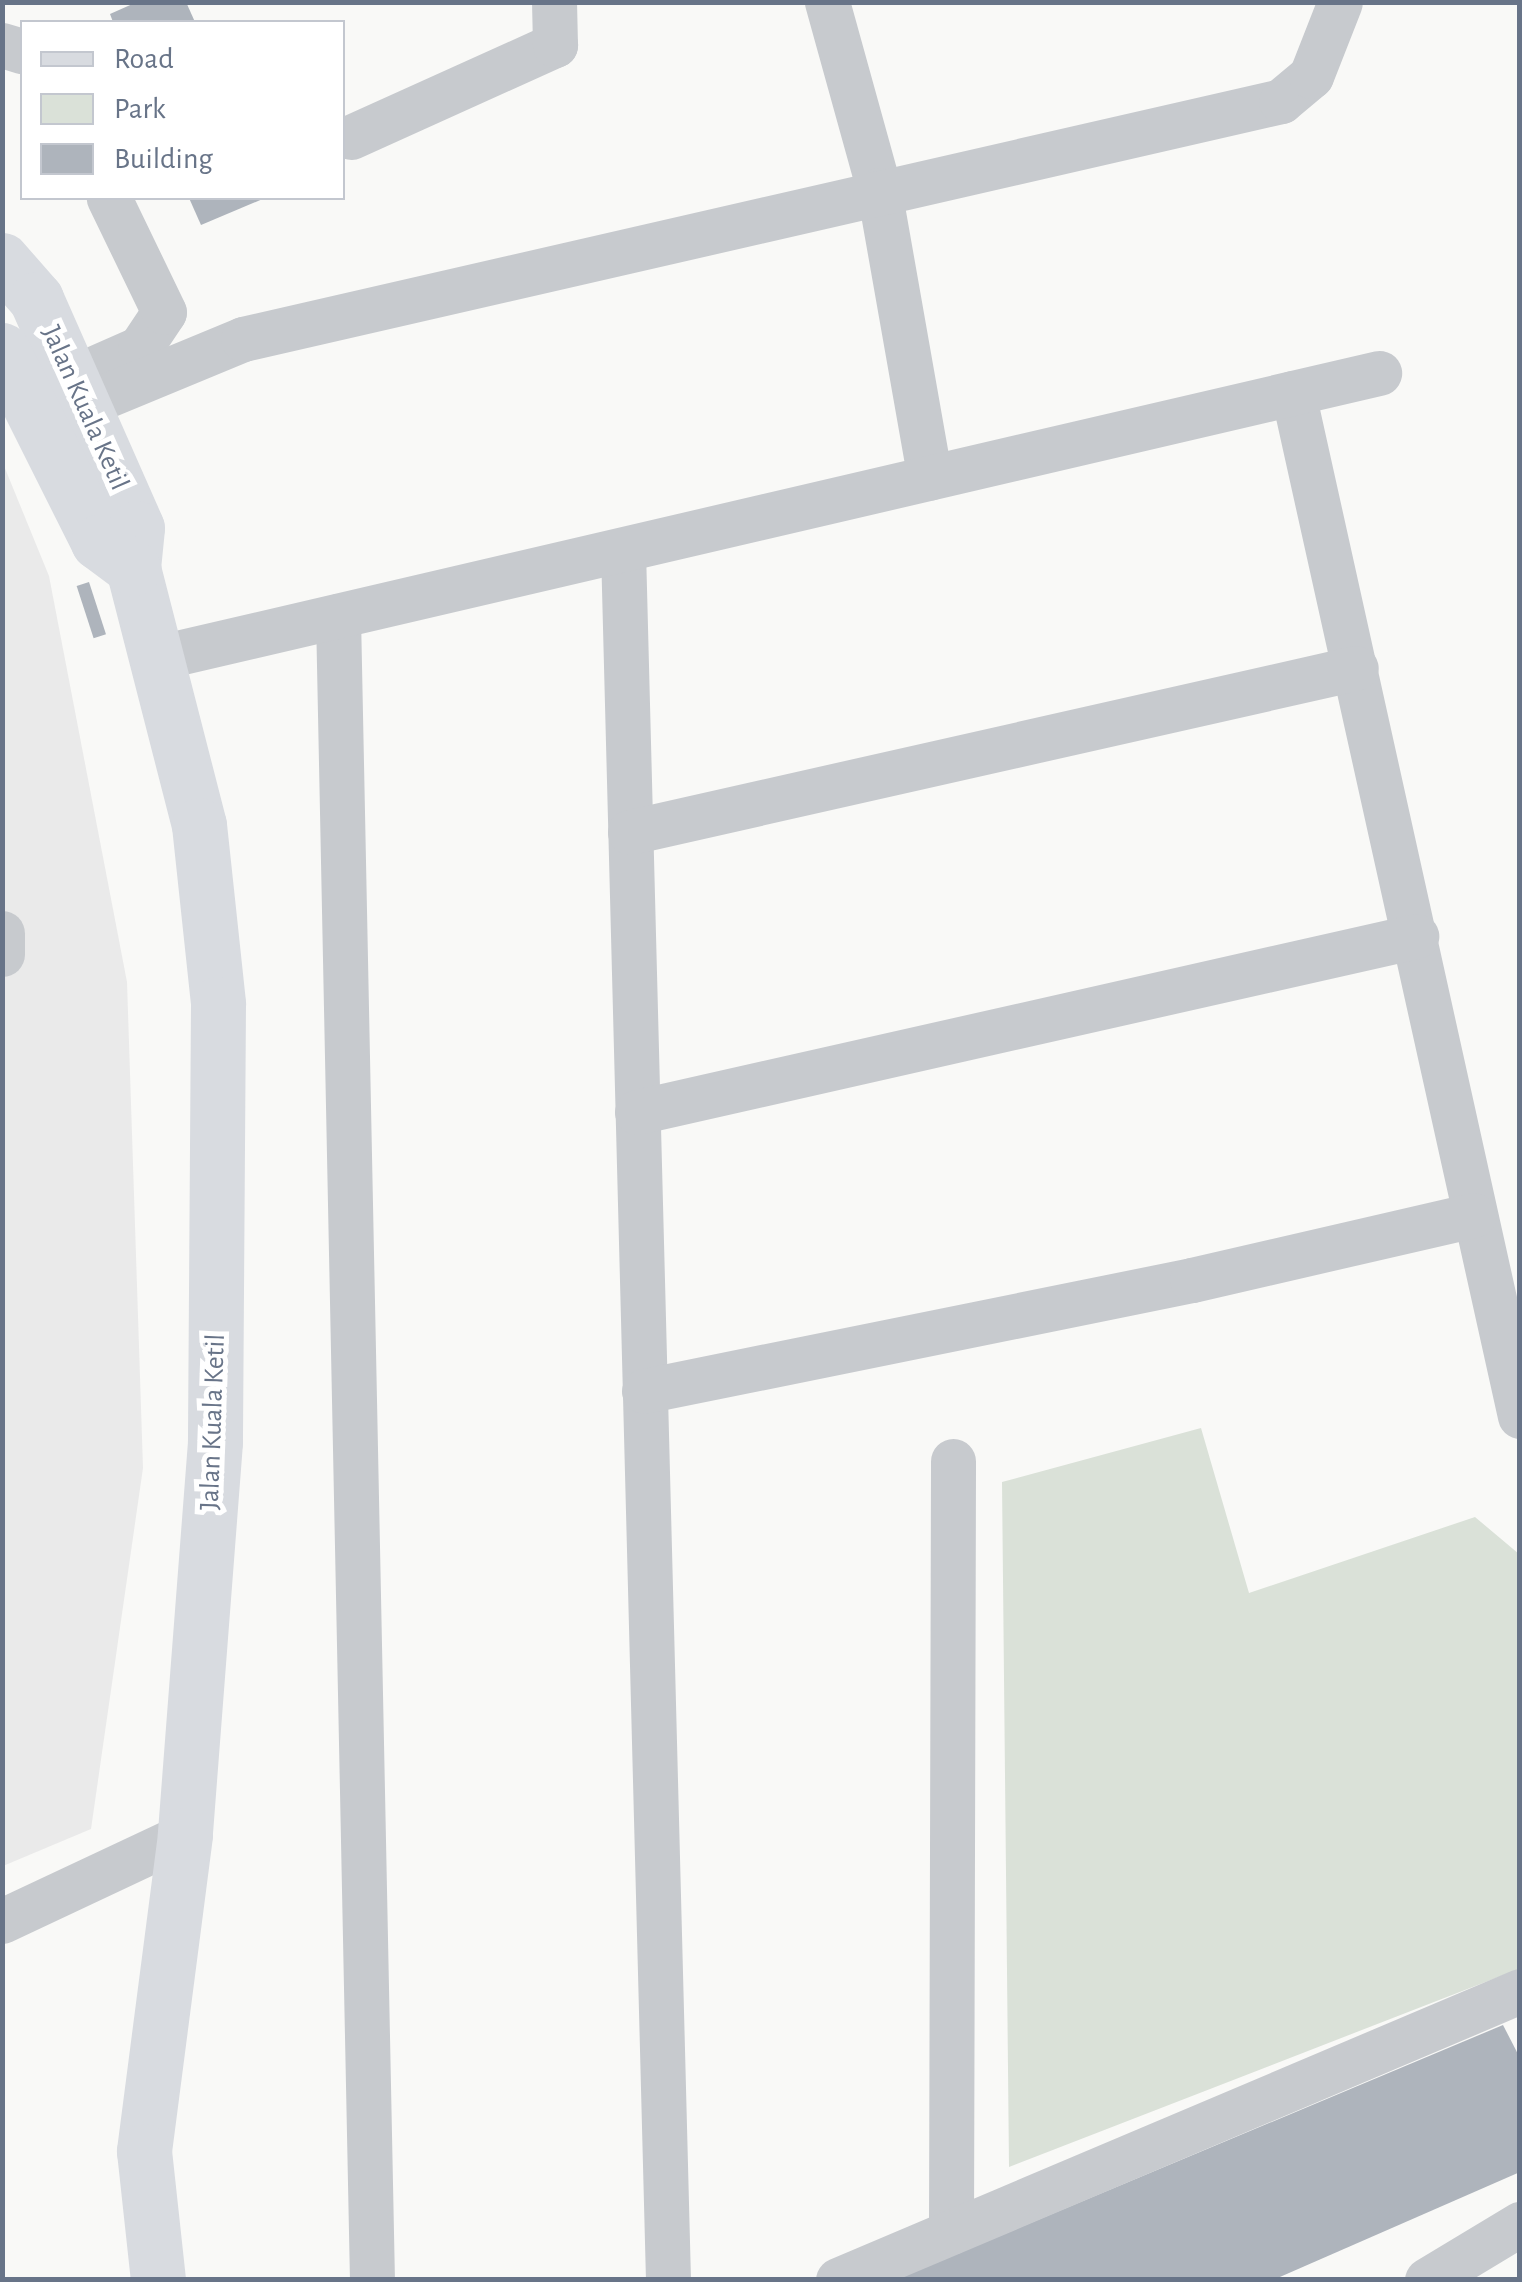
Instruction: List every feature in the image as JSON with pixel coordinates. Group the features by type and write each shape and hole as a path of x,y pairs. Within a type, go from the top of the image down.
{"main road":[{"name":"Jalan Kuala Ketil","path":"14,291 80,391 137,528 133,568 200,825 218,1004 215,1442 184,1836 144,2151 158,2280"},
{"name":"Jalan Kuala Ketil","path":"2,350 98,542 133,568"}],"street":[{"path":"351,137 555,45 554,2"},
{"path":"827,2 879,190 930,478"},
{"path":"80,391 243,339 879,190 1281,102 1311,76 1340,2"},
{"path":"80,391 140,348 164,312 109,200"},
{"path":"156,658 1378,374"},
{"path":"1293,393 1520,1416"},
{"path":"623,550 668,2280"},
{"path":"338,616 372,2280"},
{"path":"630,832 1356,668"},
{"path":"2,933 2,954"},
{"path":"637,1112 1416,936"},
{"path":"644,1391 1192,1280 1474,1215"},
{"path":"951,2232 953,1461"},
{"path":"2,1920 184,1836"},
{"path":"838,2280 1520,1991"},
{"path":"1427,2280 1490,2264 1520,2224"}],"shaded area":[{"path":"2,461 49,576 127,982 143,1468 91,1829 3,1866"}],"green space":[{"path":"1201,1428 1249,1593 1475,1517 1519,1554 1519,1969 1009,2167 1002,1482"}],"building":[{"path":"137,2 186,2 194,20 112,20 110,14"},
{"path":"190,200 260,200 201,225"},
{"path":"89,582 106,634 94,638 77,586"},
{"path":"1503,2025 1520,2058 1520,2172 1273,2280 897,2279"}]}
